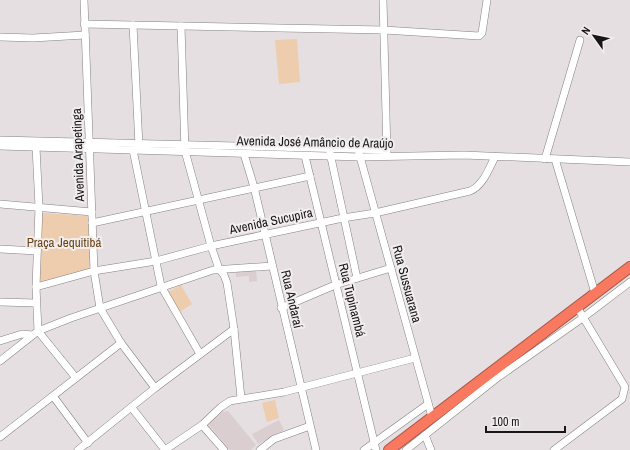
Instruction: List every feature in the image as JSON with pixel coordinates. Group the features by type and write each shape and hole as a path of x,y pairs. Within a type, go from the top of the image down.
{"highway":[{"path":"389,450 630,267"}],"street":[{"name":"Avenida Arapetinga","path":"84,0 94,272 100,308"},
{"path":"383,0 387,153"},
{"path":"84,24 384,30 479,36 482,33 487,0"},
{"path":"133,25 139,142 136,150 146,212 161,286 200,354"},
{"path":"181,26 185,147 211,246 219,269 226,278 234,329 241,398"},
{"path":"0,37 34,38 85,35"},
{"path":"545,159 580,40"},
{"path":"0,140 90,146 139,142 185,147"},
{"name":"Avenida José Amâncio de Araújo","path":"0,146 90,146 136,150 185,147 235,150 244,154 305,156 330,153 387,153 630,162"},
{"path":"36,147 39,207 35,333 76,378"},
{"path":"235,150 330,153 356,278"},
{"name":"Rua Sussuarana","path":"359,153 432,417"},
{"name":"Rua Andaraí","path":"244,154 254,188 281,308 302,388 316,450"},
{"name":"Rua Tupinambá","path":"305,156 375,446"},
{"name":"Avenida Sucupira","path":"36,287 94,272 156,261 211,246 343,218 375,213 473,190 482,180 495,157"},
{"path":"555,159 595,293"},
{"path":"92,223 310,176"},
{"path":"0,204 92,212"},
{"path":"0,249 37,251"},
{"path":"0,341 22,334 35,333 161,286 219,269 272,266"},
{"path":"281,308 335,285 390,268"},
{"path":"406,450 497,378 584,317 630,282"},
{"path":"0,302 36,303"},
{"path":"554,450 622,399 625,387 577,307"},
{"path":"100,308 121,343 155,388"},
{"path":"78,450 155,388 234,329"},
{"path":"0,361 35,333"},
{"path":"0,437 121,343"},
{"path":"132,408 165,450 202,425 221,407 230,401 302,388 415,358"},
{"path":"52,396 88,442"},
{"path":"364,450 375,446 428,404"},
{"path":"202,425 224,450"},
{"path":"260,450 274,439 310,426"},
{"path":"425,435 431,450"}],"shaded area":[{"path":"256,269 257,281 249,282 249,276 236,277 236,271"},
{"path":"228,411 256,445 251,450 230,450 208,424 223,412"},
{"path":"279,420 284,430 258,444 252,434"}],"green space":[{"path":"297,39 300,82 279,84 275,40"},
{"name":"Praça Jequitibá","path":"42,213 89,216 91,266 88,269 42,282 39,279"},
{"path":"181,285 192,304 180,312 168,292"},
{"path":"275,400 279,418 267,422 262,403"}]}
